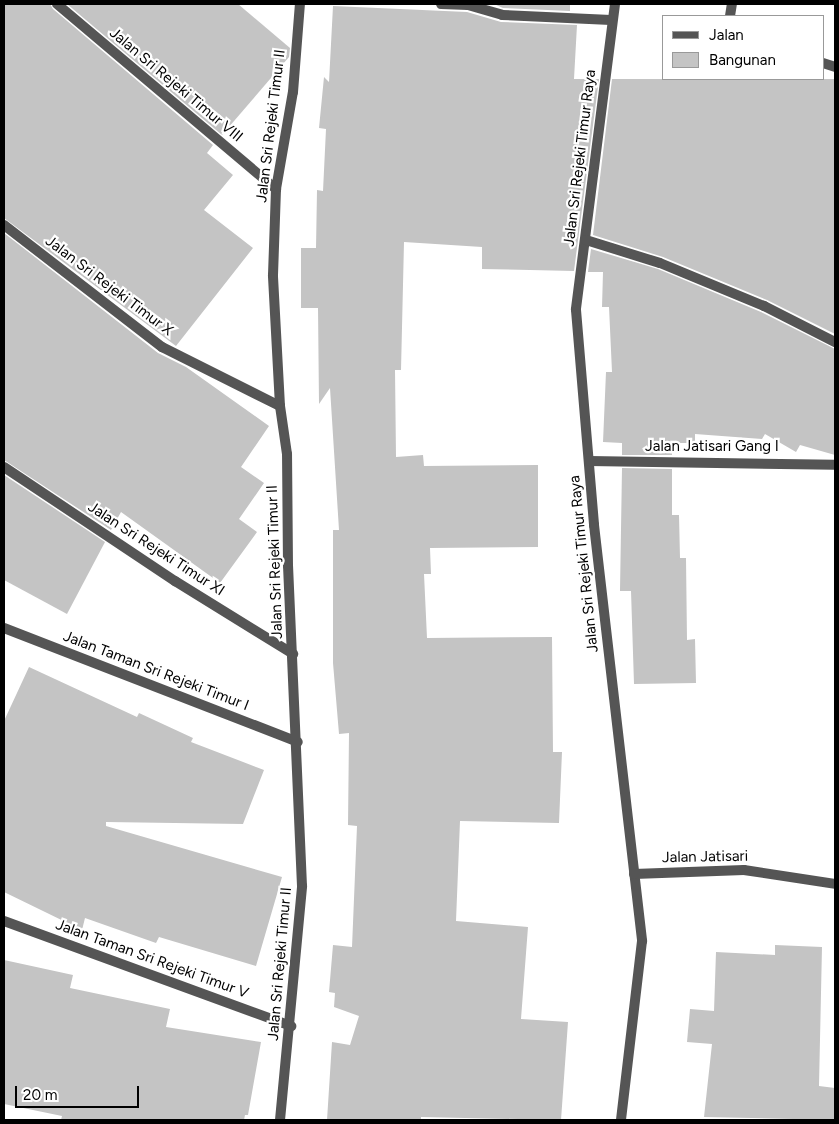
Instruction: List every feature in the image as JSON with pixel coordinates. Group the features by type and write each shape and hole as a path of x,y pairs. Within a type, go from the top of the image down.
{"street":[{"name":"Jalan Sri Rejeki Timur VIII","path":"57,4 276,189"},
{"name":"Jalan Sri Rejeki Timur II","path":"280,1120 302,886 298,742 288,566 287,454 280,406 273,275 276,189 293,92 300,4"},
{"path":"441,4 468,5 502,15 611,20"},
{"name":"Jalan Sri Rejeki Timur Raya","path":"615,4 611,20 586,240 576,310 589,461 642,941 620,1120"},
{"name":"Jalan Sri Rejeki Timur X","path":"4,225 162,347 280,406"},
{"path":"586,240 660,263 755,302 835,342"},
{"name":"Jalan Jatisari Gang I","path":"589,461 835,464"},
{"name":"Jalan Sri Rejeki Timur XI","path":"4,467 175,581 293,654"},
{"name":"Jalan Taman Sri Rejeki Timur I","path":"4,628 298,742"},
{"name":"Jalan Jatisari","path":"634,874 744,870 835,884"},
{"name":"Jalan Taman Sri Rejeki Timur V","path":"4,921 290,1026"}],"building":[{"path":"4,4 50,4 53,9 213,145 207,153 233,175 204,210 253,248 176,346 4,218"},
{"path":"67,4 238,4 290,48 289,57 222,135"},
{"path":"494,4 570,4 570,11 503,8"},
{"path":"333,6 467,12 501,22 577,25 574,79 599,79 574,271 482,269 482,247 404,242 401,370 395,370 396,457 423,455 424,466 538,465 538,547 430,548 431,574 424,574 427,638 552,637 553,752 562,752 559,823 460,821 456,921 528,927 521,1019 568,1022 561,1120 421,1117 421,1120 327,1120 332,1042 350,1045 359,1016 334,1007 335,993 329,992 333,945 352,947 357,826 348,825 349,733 339,734 333,663 333,530 339,530 330,388 319,404 318,308 301,308 301,248 316,248 317,190 323,191 326,129 319,128 324,77 329,82"},
{"path":"612,79 835,79 835,334 767,300 663,257 593,235"},
{"path":"4,233 158,353 186,367 269,426 241,467 264,483 239,519 257,532 220,583 121,512 111,530 4,460"},
{"path":"591,249 658,269 761,312 835,349 835,455 800,445 796,452 765,434 762,439 695,434 695,443 672,443 672,455 622,455 622,443 603,442 606,372 612,372 609,307 602,307 603,272 588,272"},
{"path":"622,468 672,469 672,515 679,515 680,558 686,558 687,640 695,639 696,683 634,684 631,591 620,591"},
{"path":"4,475 105,542 67,614 4,580"},
{"path":"29,667 137,717 139,713 193,738 191,742 264,770 243,824 106,822 106,826 282,877 256,966 159,937 156,943 85,918 82,930 4,892 4,721"},
{"path":"775,945 822,947 819,1086 835,1088 835,1120 704,1117 712,1044 687,1042 690,1009 714,1011 716,952 775,955"},
{"path":"4,960 73,975 70,988 170,1009 166,1027 261,1042 248,1115 245,1115 244,1120 61,1120 62,1116 4,1104"}]}
